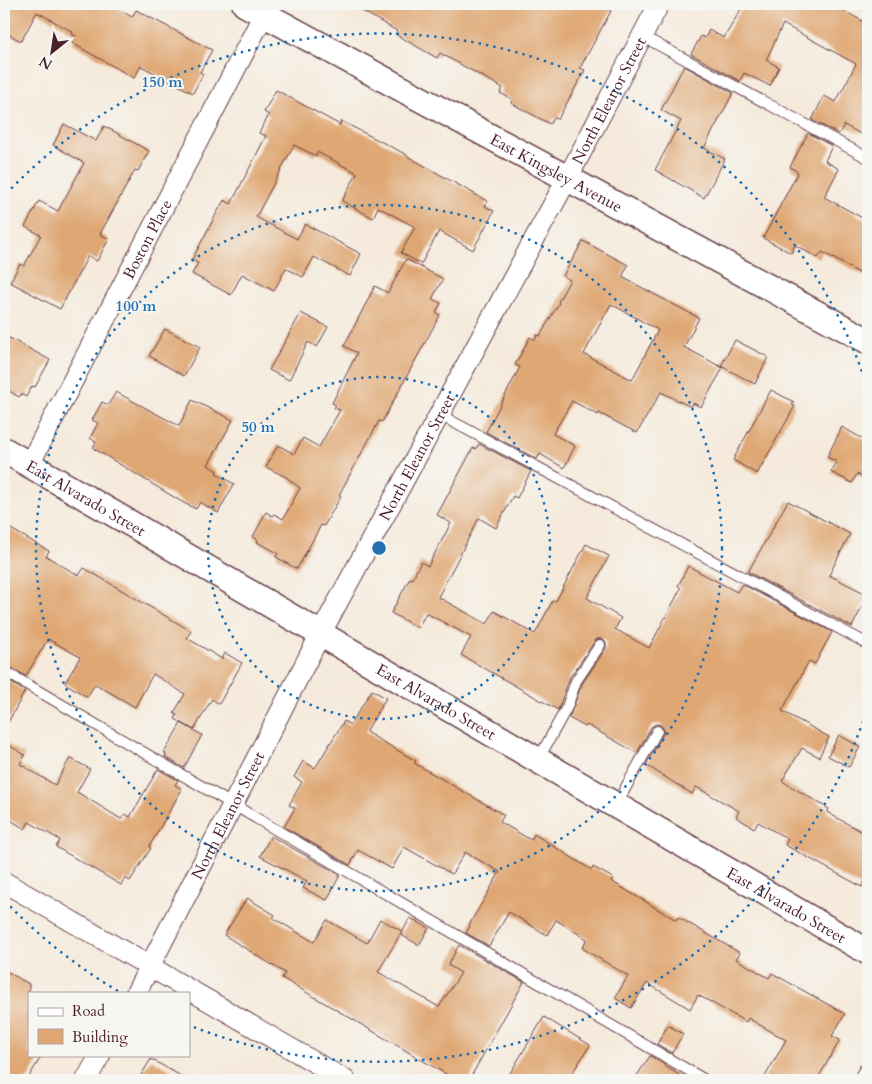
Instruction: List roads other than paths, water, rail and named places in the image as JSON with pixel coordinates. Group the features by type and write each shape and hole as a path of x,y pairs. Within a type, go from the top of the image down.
{"street":[{"name":"North Eleanor Street","path":"137,992 321,634 567,179 659,4"},
{"name":"East Kingsley Avenue","path":"255,9 868,341"},
{"name":"Boston Place","path":"29,465 255,9"},
{"name":"East Alvarado Street","path":"4,450 868,952"},
{"path":"4,882 345,1080"},
{"path":"86,1080 99,1056"},
{"path":"864,1080 868,1073"}],"lane":[{"path":"642,36 868,158"},
{"path":"440,414 868,644"},
{"path":"538,760 567,707 576,681 600,645"},
{"path":"4,671 705,1080"},
{"path":"616,805 657,731"}]}
